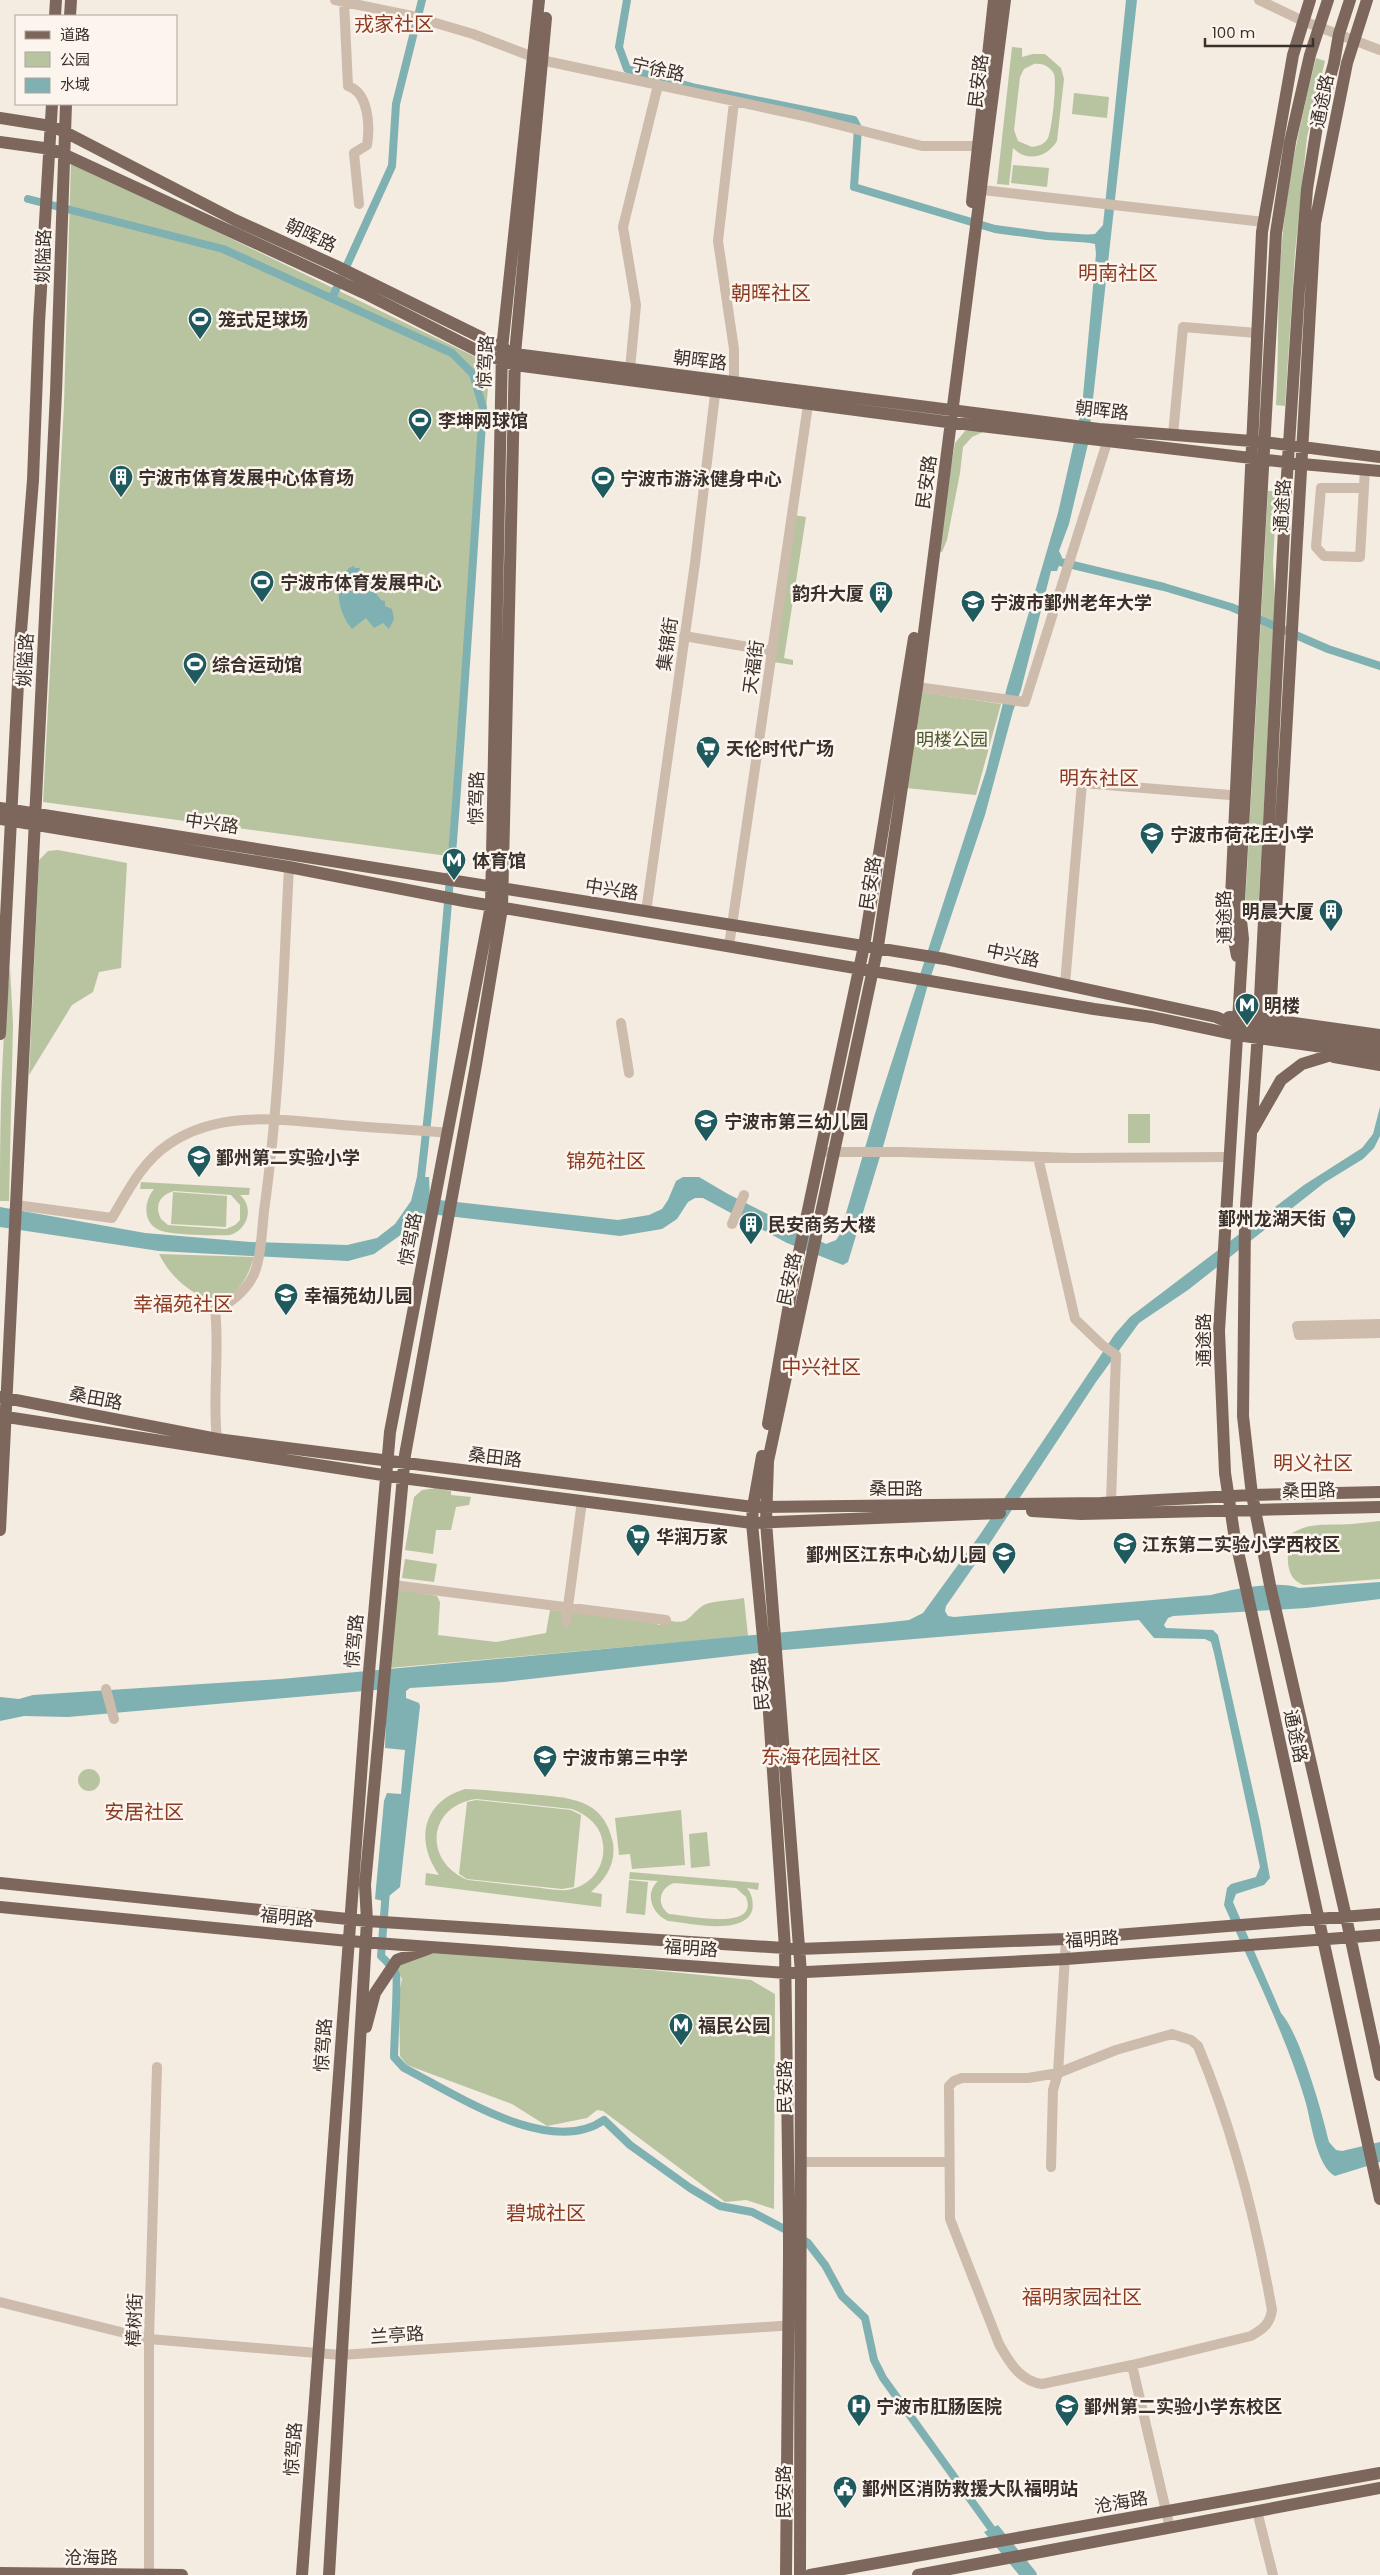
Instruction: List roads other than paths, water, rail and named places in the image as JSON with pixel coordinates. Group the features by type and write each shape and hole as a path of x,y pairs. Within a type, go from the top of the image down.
{"main road":[{"path":"56,0 56,15"},
{"path":"70,15 71,0"},
{"name":"惊驾路","path":"329,2575 366,1941 365,1885 402,1478 453,1193 496,907 515,359 537,59 539,0"},
{"name":"惊驾路","path":"497,889 502,354 537,59 547,0"},
{"name":"民安路","path":"768,1629 766,1506 768,1461 877,948 917,687 972,238 978,146 994,0"},
{"name":"民安路","path":"975,207 982,190 1005,0"},
{"name":"通途路","path":"1258,441 1257,333 1264,222 1293,55 1310,0"},
{"name":"通途路","path":"1240,796 1254,645 1250,595 1258,441 1276,233 1290,142 1310,54 1321,28 1328,0"},
{"name":"通途路","path":"1350,0 1339,34 1334,63 1317,126 1307,189 1289,444 1281,603 1285,648 1250,1136 1245,1257 1243,1416 1252,1495 1276,1615 1346,1917 1380,2076"},
{"name":"通途路","path":"1285,648 1293,617 1315,223 1347,63 1367,0"},
{"name":"姚隘路","path":"0,1034 6,815 48,196 52,105"},
{"name":"姚隘路","path":"4,1398 16,1211 56,393 66,105"},
{"name":"朝晖路","path":"0,118 51,126 65,132 333,272"},
{"name":"朝晖路","path":"0,142 50,149 63,154 349,279 515,359 1069,430 1302,464 1380,470"},
{"name":"朝晖路","path":"515,359 630,369 716,386 734,382 809,398"},
{"name":"民安路","path":"795,2223 802,2162 801,1973 768,1629 752,1522 753,1507 798,1257 864,946 950,416"},
{"name":"朝晖路","path":"1104,435 1173,435 1258,441 1380,456"},
{"name":"通途路","path":"1250,595 1243,629 1239,902 1243,939 1223,1239 1219,1340 1228,1497 1317,1919 1380,2199"},
{"name":"中兴路","path":"6,815 496,907 1152,1017 1214,1031 1258,1029 1371,1046 1380,1055"},
{"name":"中兴路","path":"34,820 257,848 465,884 945,958 1216,1017 1237,1030 1258,1029 1371,1046"},
{"name":"惊驾路","path":"302,2575 348,1940 390,1432 437,1190 445,1133 496,907"},
{"name":"中兴路","path":"1258,1029 1328,1056 1371,1046"},
{"name":"中兴路","path":"1371,1046 1380,1065"},
{"path":"1250,1136 1281,1080 1302,1064 1328,1056"},
{"path":"0,1530 4,1398"},
{"name":"桑田路","path":"4,1398 216,1439 753,1507 989,1509"},
{"name":"桑田路","path":"3,1416 216,1451 402,1478 752,1522 989,1509"},
{"name":"桑田路","path":"1029,1508 1252,1495 1380,1492"},
{"name":"桑田路","path":"1029,1508 1081,1514 1380,1506"},
{"path":"989,1509 1029,1508"},
{"name":"民安路","path":"772,1669 795,2223 800,2575"},
{"name":"福明路","path":"0,1883 350,1920 799,1949 1066,1939 1380,1914"},
{"name":"福明路","path":"0,1907 348,1940 786,1973 1066,1959 1380,1935"},
{"path":"359,2056 375,1993 394,1964 397,1960 435,1946"},
{"name":"民安路","path":"786,2575 795,2326"},
{"name":"沧海路","path":"810,2575 1380,2473"},
{"name":"沧海路","path":"918,2575 1380,2488"},
{"name":"沧海路","path":"0,2573 182,2575"}],"street":[{"path":"1258,0 1303,22 1380,50"},
{"name":"宁徐路","path":"340,1 412,16 473,34 537,59 873,132 922,146 978,146"},
{"path":"340,1 348,86 361,94 364,100 369,134 367,145 354,153 359,204"},
{"path":"630,369 636,305 623,227 658,85"},
{"path":"734,102 718,241 734,349 734,382"},
{"path":"982,190 1097,205 1122,205 1264,222"},
{"path":"1173,435 1183,327 1257,333"},
{"name":"集锦街","path":"646,912 716,386"},
{"name":"天福街","path":"729,946 809,398"},
{"path":"917,687 1023,702 1073,549 1104,435"},
{"path":"1364,488 1321,488 1316,547 1324,556 1360,557 1364,488 1365,470"},
{"path":"684,636 772,651"},
{"path":"1065,984 1082,783 1240,796"},
{"path":"216,1439 214,1418 218,1334 215,1309 223,1307 253,1277 260,1241 276,1119 289,867"},
{"path":"621,1023 623,1047 629,1073"},
{"path":"16,1211 112,1218 137,1174 169,1144 199,1128 239,1120 276,1119 445,1133"},
{"path":"820,1152 1038,1157 1228,1157"},
{"path":"1038,1157 1075,1319 1102,1346 1116,1355 1111,1502"},
{"path":"732,1224 744,1195"},
{"path":"1380,1324 1297,1326 1299,1335 1380,1333"},
{"path":"566,1622 582,1501"},
{"path":"393,1585 666,1620"},
{"path":"106,1689 114,1719"},
{"path":"1051,2167 1053,2090 1058,2072 1066,1939"},
{"path":"1172,2034 1191,2040 1198,2046 1223,2113 1252,2212 1272,2310 1271,2320 1264,2328 1251,2336 1132,2365 1042,2384 1032,2383 1019,2374 999,2344 950,2219 949,2162 949,2086 954,2081 962,2078 1028,2078 1058,2072 1116,2050 1162,2036 1172,2034"},
{"name":"樟树街","path":"148,2575 149,2340 157,2067"},
{"path":"802,2162 949,2162"},
{"name":"兰亭路","path":"0,2302 149,2340 341,2355 795,2326"},
{"path":"1132,2365 1170,2528"},
{"path":"1257,2511 1273,2575"}],"water":[{"path":"1126,0 1137,0 1088,444 1069,524 1059,551 1062,557 1057,571 1051,571 1021,690 1013,711 985,815 927,988 885,1140 848,1262 843,1265 787,1243 703,1198 695,1198 688,1202 677,1219 662,1229 620,1236 430,1214 374,1254 348,1261 159,1251 0,1227 0,1207 145,1233 250,1242 347,1245 377,1238 395,1224 411,1201 417,1177 429,1177 430,1199 618,1220 649,1215 662,1209 676,1181 683,1177 699,1177 728,1194 826,1244 836,1240 840,1234 874,1117 986,771 1007,687 1058,513 1082,407 1096,254 1095,244 1085,242 1085,235 1095,234 1103,225"},
{"path":"353,566 360,568 359,571 381,600 385,601 385,606 392,609 394,619 389,629 383,623 374,628 366,618 352,629 347,622 340,605 339,587 341,578"},
{"path":"1380,1107 1380,1136 1374,1148 1363,1159 1324,1183 1188,1290 1139,1323 1096,1382 946,1606 945,1611 948,1616 954,1617 1211,1595 1268,1585 1299,1588 1380,1582 1380,1599 1306,1608 1173,1616 1168,1618 1164,1625 1166,1628 1213,1630 1218,1635 1260,1822 1270,1878 1264,1885 1236,1894 1233,1902 1281,2013 1296,2038 1303,2055 1329,2142 1336,2150 1342,2151 1380,2142 1380,2162 1335,2176 1323,2163 1288,2050 1224,1905 1227,1888 1231,1884 1256,1877 1260,1867 1214,1653 1211,1642 1205,1639 1154,1638 1139,1620 784,1650 504,1682 410,1688 406,1691 406,1698 419,1703 420,1706 400,1887 383,1901 375,1899 384,1801 387,1793 401,1794 405,1750 385,1748 387,1689 68,1717 24,1716 0,1721 0,1697 19,1699 33,1695 281,1679 909,1620 923,1613 979,1536 1115,1334 1130,1317 1304,1185 1362,1148 1373,1134"},
{"path":"998,2525 1037,2575 1019,2575 984,2532"}],"waterway":[{"path":"332,298 392,166 396,104 422,0"},
{"path":"627,0 619,47 627,69 696,88 854,120 858,128 854,187 995,229 1047,236 1094,239"},
{"path":"28,199 223,249 452,353 473,374 483,408 477,505 449,895 420,1186"},
{"path":"1052,560 1164,587 1231,607 1328,649 1380,666"},
{"path":"386,1890 381,1956 396,1974 394,2057 404,2068 475,2106 530,2127 557,2132 582,2130 604,2120 630,2145 690,2188 720,2206 752,2212 790,2232"},
{"path":"800,2238 808,2243 825,2265 842,2296 865,2318 874,2360 883,2378 996,2535"}],"place":[{"name":"笼式足球场","path":"200,340"},
{"name":"李坤网球馆","path":"420,441"},
{"name":"宁波市体育发展中心体育场","path":"121,498"},
{"name":"宁波市游泳健身中心","path":"603,499"},
{"name":"宁波市体育发展中心","path":"262,603"},
{"name":"韵升大厦","path":"881,614"},
{"name":"宁波市鄞州老年大学","path":"973,623"},
{"name":"综合运动馆","path":"195,685"},
{"name":"天伦时代广场","path":"708,769"},
{"name":"宁波市荷花庄小学","path":"1152,855"},
{"name":"体育馆","path":"454,881"},
{"name":"明晨大厦","path":"1331,932"},
{"name":"明楼","path":"1247,1026"},
{"name":"宁波市第三幼儿园","path":"706,1142"},
{"name":"鄞州第二实验小学","path":"199,1178"},
{"name":"鄞州龙湖天街","path":"1344,1239"},
{"name":"民安商务大楼","path":"751,1245"},
{"name":"幸福苑幼儿园","path":"286,1316"},
{"name":"华润万家","path":"638,1557"},
{"name":"江东第二实验小学西校区","path":"1125,1565"},
{"name":"鄞州区江东中心幼儿园","path":"1004,1575"},
{"name":"宁波市第三中学","path":"545,1778"},
{"name":"福民公园","path":"681,2046"},
{"name":"宁波市肛肠医院","path":"859,2427"},
{"name":"鄞州第二实验小学东校区","path":"1067,2427"},
{"name":"鄞州区消防救援大队福明站","path":"845,2509"}],"district":[{"name":"戎家社区","path":"394,24"},
{"name":"明南社区","path":"1118,273"},
{"name":"朝晖社区","path":"771,293"},
{"name":"明东社区","path":"1099,778"},
{"name":"锦苑社区","path":"606,1161"},
{"name":"幸福苑社区","path":"183,1304"},
{"name":"中兴社区","path":"821,1367"},
{"name":"明义社区","path":"1313,1463"},
{"name":"东海花园社区","path":"821,1757"},
{"name":"安居社区","path":"144,1812"},
{"name":"碧城社区","path":"546,2213"},
{"name":"福明家园社区","path":"1082,2297"}],"park label":[{"name":"明楼公园","path":"952,739"}]}
